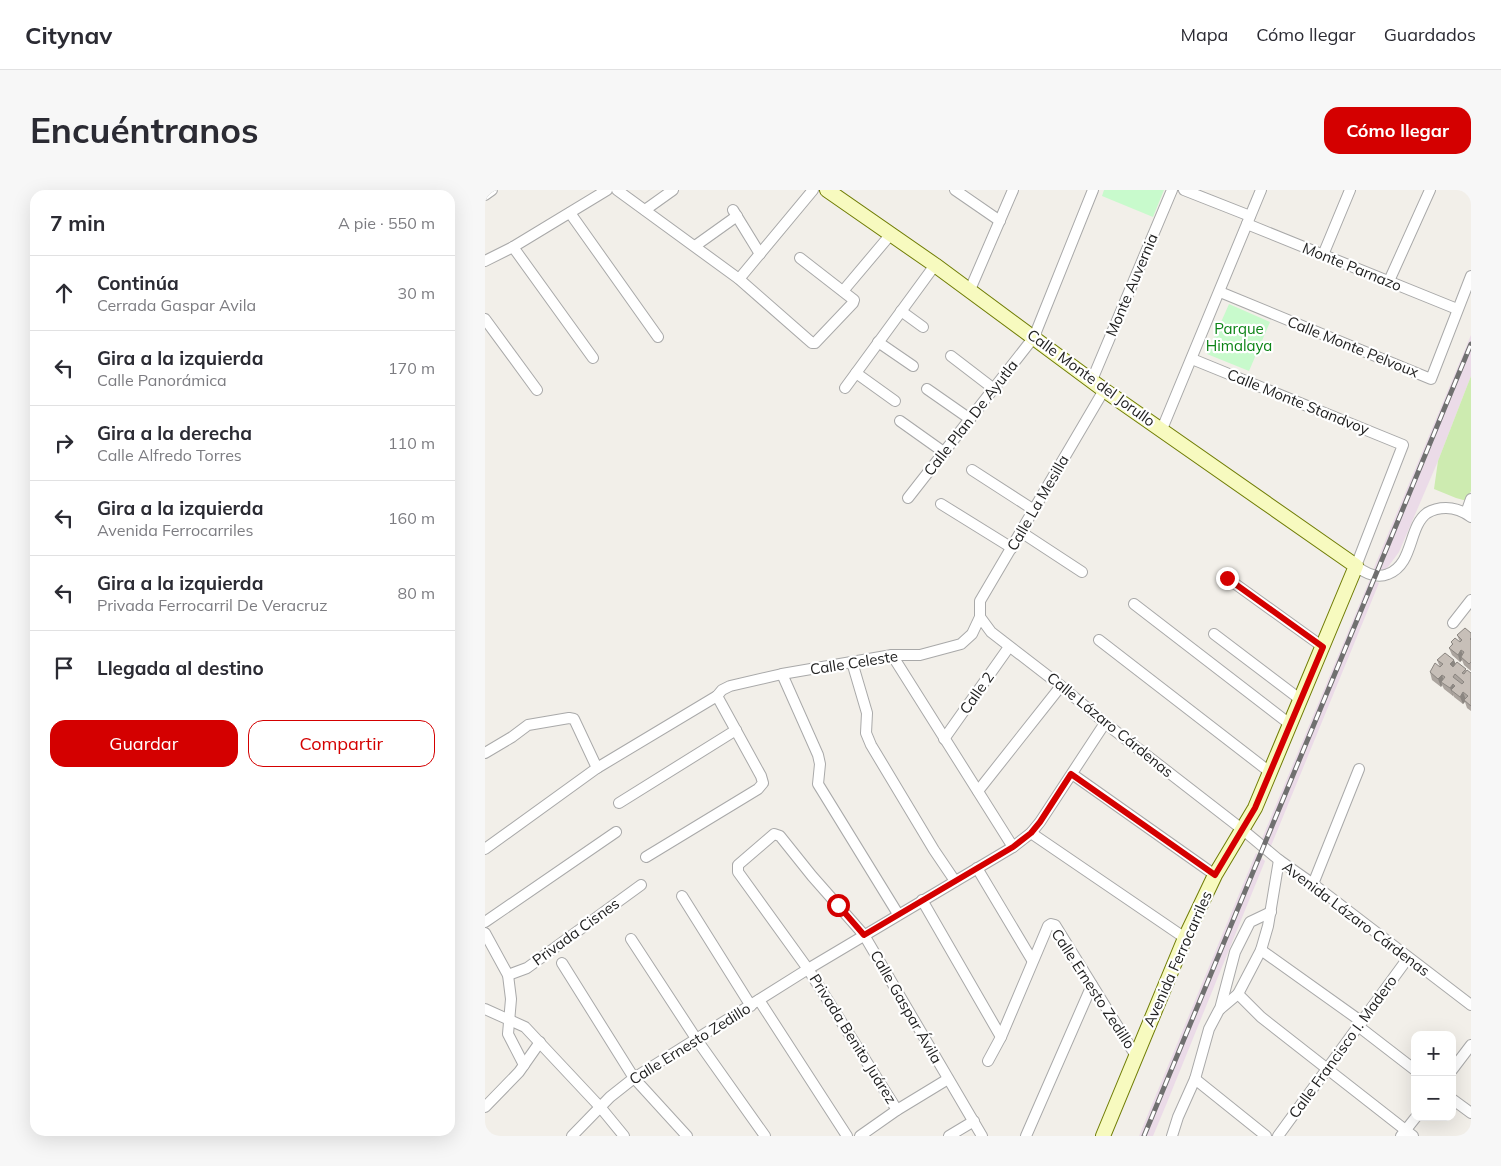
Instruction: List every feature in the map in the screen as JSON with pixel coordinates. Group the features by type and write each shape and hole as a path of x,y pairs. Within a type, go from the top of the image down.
{"street":[{"path":"485,195 493,190"},
{"path":"485,261 513,247 607,190"},
{"path":"617,190 739,279 812,343 815,343 854,300 799,258"},
{"path":"645,210 673,190"},
{"path":"739,279 813,190"},
{"name":"Calle Monte del Jorullo","path":"827,190 1034,337 1104,390 1356,566"},
{"path":"955,190 1000,220"},
{"path":"969,292 1013,190"},
{"name":"Calle Plan De Ayutla","path":"908,498 971,420 1034,337 1093,190"},
{"name":"Monte Auvernia","path":"1092,380 1172,190"},
{"name":"Monte Parnazo","path":"1184,190 1323,255 1457,309"},
{"path":"1162,429 1261,190"},
{"path":"1323,255 1350,190"},
{"path":"1389,281 1430,190"},
{"path":"570,213 658,337"},
{"path":"695,246 735,213 760,254"},
{"path":"843,292 891,234"},
{"path":"513,247 593,358"},
{"path":"845,388 935,266"},
{"path":"1457,309 1471,276"},
{"name":"Calle Monte Pelvoux","path":"1220,292 1431,379 1457,309"},
{"path":"901,311 923,328"},
{"path":"485,319 537,390"},
{"path":"878,342 913,366"},
{"path":"951,356 994,389"},
{"name":"Calle Monte Standvoy","path":"1192,359 1403,445 1356,566"},
{"path":"856,373 895,401"},
{"path":"927,389 971,420"},
{"name":"Calle La Mesilla","path":"980,617 980,601 1104,390"},
{"path":"901,421 945,453"},
{"path":"972,470 1034,510"},
{"path":"1356,566 1364,572 1375,576 1391,573 1399,567 1406,556 1419,524 1427,514 1440,508 1454,508 1468,515 1471,499"},
{"path":"941,504 1012,548"},
{"path":"1021,532 1082,572"},
{"name":"Avenida Ferrocarriles","path":"1103,1136 1185,938 1215,875 1243,830 1271,773 1356,566"},
{"path":"1227,578 1323,647"},
{"path":"1453,622 1471,600"},
{"path":"1134,604 1291,725"},
{"name":"Calle Lázaro Cárdenas","path":"980,617 991,632 1009,647 1243,830"},
{"name":"Calle Celeste","path":"485,849 597,768 717,696 722,690 730,686 782,674 892,655 921,655 961,644 972,634 980,617"},
{"path":"1214,634 1301,700"},
{"path":"1099,640 1271,773"},
{"name":"Calle 2","path":"945,739 1009,647"},
{"path":"892,655 1013,847"},
{"path":"852,662 867,714 866,733 871,745 955,881"},
{"path":"782,674 818,755 820,764 817,776 818,784 898,914"},
{"path":"978,791 1061,686"},
{"path":"646,857 758,789 763,783 761,776 717,696"},
{"path":"485,753 529,725 569,718 574,719 597,768"},
{"name":"Calle Ernesto Zedillo","path":"573,1136 601,1108 610,1096 634,1078 898,914 1013,847 1031,833 1040,822 1105,723"},
{"path":"619,803 736,730"},
{"path":"1313,884 1359,769"},
{"path":"1071,774 1215,875"},
{"name":"Avenida Lázaro Cárdenas","path":"1243,830 1279,860 1471,1005"},
{"path":"485,922 616,832"},
{"path":"1031,833 1185,938"},
{"name":"Privada Benito Juárez","path":"812,876 780,836 774,834 739,865 738,872 808,969 897,1110"},
{"path":"1219,1010 1238,994 1261,950 1271,912 1279,860"},
{"path":"977,868 1032,960"},
{"name":"Calle Gaspar Ávila","path":"812,876 864,935 983,1136"},
{"name":"Privada Cisnes","path":"508,975 527,968 641,885"},
{"path":"682,896 847,1136"},
{"path":"922,900 1001,1037"},
{"path":"1172,1136 1195,1078 1209,1029 1219,1010 1235,952 1250,922 1271,912"},
{"name":"Calle Ernesto Zedillo","path":"988,1061 1001,1037 1032,960 1048,926 1051,924 1055,925 1136,1056"},
{"path":"485,933 508,975 511,999 511,1020 508,1034 524,1065"},
{"path":"631,939 697,1040 765,1136"},
{"path":"1261,950 1360,1024 1411,1067"},
{"name":"Calle Francisco I. Madero","path":"1278,1136 1408,958"},
{"path":"562,963 634,1078 687,1136"},
{"path":"1026,1136 1092,984"},
{"path":"1238,994 1261,1017 1328,1068 1407,1134 1414,1121"},
{"path":"485,1009 525,1027 601,1108 624,1136"},
{"path":"485,1107 524,1065 540,1042"},
{"path":"1456,1065 1471,1045"},
{"path":"1195,1078 1266,1136"},
{"name":"Calle Gaspar Ávila","path":"859,1136 948,1079"},
{"path":"1456,1102 1471,1114"},
{"path":"949,1136 974,1121"}],"shaded area":[{"path":"1471,335 1471,376 1438,461 1399,552 1382,575 1373,570"},
{"path":"1370,579 1379,583 1271,846 1261,841"},
{"path":"1256,853 1265,861 1166,1105 1153,1136 1139,1136"}],"green space":[{"path":"1104,190 1164,190 1153,217 1102,196"},
{"name":"Parque Himalaya","path":"1229,304 1270,322 1249,371 1207,354"},
{"path":"1471,376 1471,491 1467,501 1434,489 1438,461"}],"building":[{"path":"1465,628 1471,633 1471,662 1469,664 1461,657 1464,652 1461,650 1458,655 1449,648 1455,638 1460,642 1462,640 1457,635"},
{"path":"1445,653 1454,660 1450,664 1453,667 1457,662 1466,669 1462,673 1464,674 1467,670 1471,673 1471,706 1464,700 1468,696 1463,692 1460,697 1451,690 1455,686 1453,684 1450,688 1441,682 1445,677 1442,675 1438,679 1430,672 1435,663 1440,667 1443,664 1437,660","holes":["1455,674 1464,682 1462,684 1453,677"]}],"railway":[{"path":"1144,1136 1471,344"}],"route":[{"path":"838,905 864,935 1013,847 1031,833 1040,822 1071,774 1215,875 1255,808 1323,647 1227,578"}]}
